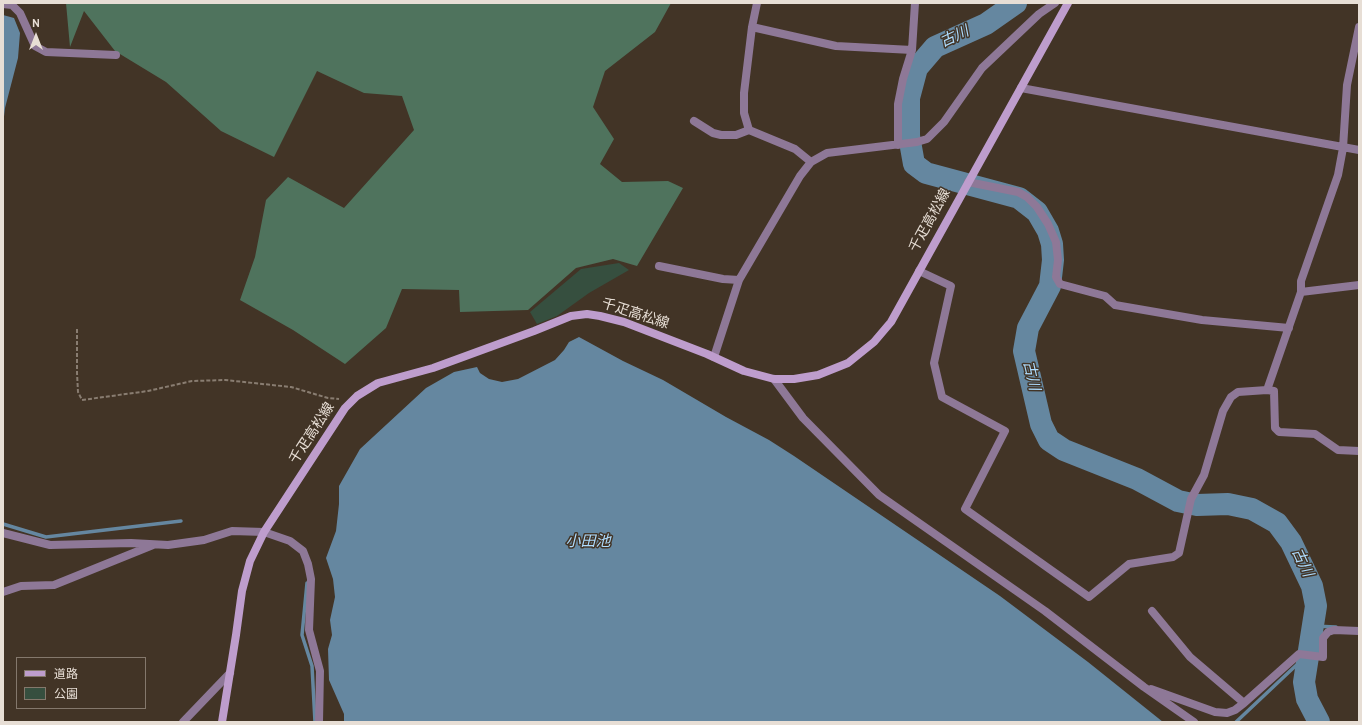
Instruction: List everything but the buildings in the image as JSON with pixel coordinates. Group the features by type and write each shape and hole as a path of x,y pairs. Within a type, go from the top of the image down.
{"main road":[{"name":"千疋高松線","path":"222,722 242,591 250,561 264,532 344,408 356,396 378,383 433,368 527,334 571,316 587,314 624,322 714,357 744,371 774,379 794,379 818,375 848,363 874,342 891,322 1068,3"}],"street":[{"path":"748,130 744,112 744,93 752,27 757,3"},
{"path":"901,144 898,104 912,50 915,3"},
{"path":"714,357 739,280 800,176 811,162 827,153 927,140 944,122 982,68 1039,14 1055,3"},
{"path":"3,4 12,5 20,13 35,46 46,52 116,55"},
{"path":"752,27 836,46 912,50"},
{"path":"1267,390 1301,292 1301,281 1338,175 1343,148 1347,85 1359,27"},
{"path":"1021,88 1359,150"},
{"path":"694,121 713,133 721,135 736,135 748,130 795,149 811,162"},
{"path":"968,182 1018,192 1027,197 1037,207 1048,224 1056,242 1058,260 1056,277 1060,284 1105,296 1115,305 1202,320 1289,328"},
{"path":"659,266 723,280 739,280"},
{"path":"918,271 951,286 934,363 942,397 1004,431 965,509 1089,597 1129,564 1173,557 1179,553 1191,499 1204,475 1223,411 1230,397 1238,392 1274,391 1275,428 1279,432 1315,434 1338,450 1359,451"},
{"path":"1301,292 1359,285"},
{"path":"774,379 803,418 879,495 1045,611 1144,687 1194,722"},
{"path":"3,533 50,545 131,543 168,545 204,540 232,531 264,532 290,541 303,551 308,564 311,579 309,630 320,671 319,722"},
{"path":"3,592 21,586 54,585 156,544"},
{"path":"1152,611 1190,657 1244,703"},
{"path":"1144,687 1162,692 1215,712 1235,710 1300,654 1323,657 1323,638 1328,632 1334,630 1359,631"},
{"path":"183,722 230,674"}],"path":[{"path":"77,329 78,392 82,400 148,391 192,381 225,380 291,387 328,398 351,401"}],"green space":[{"path":"66,3 671,3 655,32 605,71 593,107 614,139 600,164 622,182 668,181 683,188 637,266 613,259 576,268 528,310 460,312 459,290 402,289 386,328 345,364 293,330 240,300 255,257 266,200 288,177 344,208 414,130 402,96 364,93 317,71 274,157 221,131 166,82 115,51 84,11 70,47"},
{"path":"619,263 629,270 589,293 557,316 537,324 530,312 581,269"}],"water":[{"path":"3,15 14,18 20,33 18,58 5,108 3,125"},
{"name":"小田池","path":"579,337 623,361 663,380 769,440 794,456 1000,596 1088,662 1163,722 344,722 344,714 329,680 328,649 332,635 330,620 335,597 333,579 326,558 336,531 339,486 360,449 426,388 454,372 477,367 480,373 489,379 502,382 518,379 555,360 569,342"}],"waterway":[{"name":"古川","path":"1016,3 986,24 935,47 917,68 909,98 909,136 914,164 926,173 1019,198 1037,212 1048,231 1052,244 1053,260 1050,286 1028,328 1024,351 1041,424 1049,440 1064,450 1137,479 1178,501 1197,505 1228,504 1252,509 1277,523 1291,542 1312,586 1316,606 1304,682 1307,699 1319,722"},
{"path":"3,524 46,537 181,521"},
{"path":"307,583 302,635 312,666 315,722"},
{"path":"1313,626 1336,627"},
{"path":"1236,722 1303,659 1308,658"}]}
